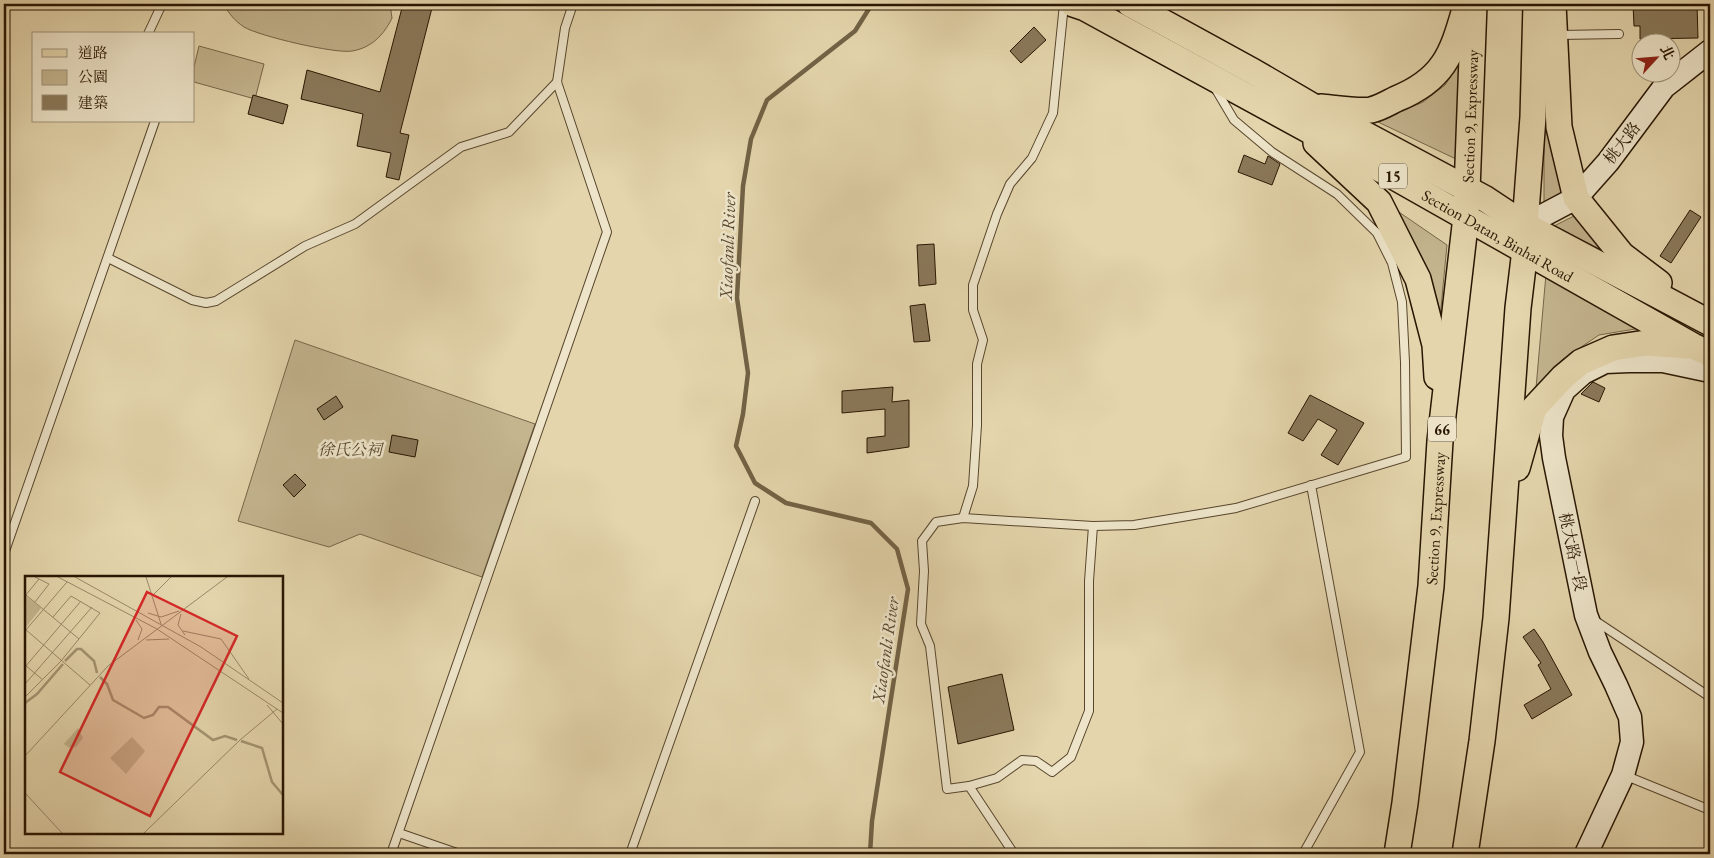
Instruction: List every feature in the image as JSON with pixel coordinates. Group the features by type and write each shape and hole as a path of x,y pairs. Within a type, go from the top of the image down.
{"main road":[{"name":"Section Datan, Binhai Road","path":"1073,4 1085,8 1293,120 1702,350"},
{"name":"Section Datan, Binhai Road","path":"1130,4 1507,212 1525,225 1700,318"},
{"path":"1314,107 1370,110 1411,93 1430,80 1446,61 1457,36 1466,4"},
{"name":"Section 9, Expressway","path":"1397,854 1405,803 1431,586 1440,441 1466,217 1474,4"},
{"path":"1465,854 1482,741 1496,618 1518,308 1525,250 1525,225 1533,117 1536,4"},
{"path":"1553,4 1559,127 1576,198 1622,255 1655,279 1700,318"},
{"path":"1293,120 1379,202 1418,279 1435,346 1440,441"},
{"path":"1504,516 1534,408 1562,377 1581,362 1612,348 1646,343 1702,350"}],"street":[{"name":"桃大路","path":"1525,225 1576,198 1608,162 1664,87 1710,51"},
{"name":"桃大路一段","path":"1586,854 1623,775 1632,742 1630,717 1600,652 1586,615 1554,458 1552,417 1564,390 1583,373 1605,362 1663,362 1710,371"}],"lane":[{"path":"149,32 162,4"},
{"path":"391,854 606,232 557,82 565,28 573,4"},
{"path":"963,518 973,486 977,425 977,364 982,340 973,310 972,284 996,214 1010,184 1032,158 1053,113 1064,4"},
{"path":"1554,36 1619,34"},
{"path":"1094,526 1089,581 1089,711 1071,758 1052,772 1036,761 1022,760 997,778 969,786 947,789 930,646 921,624 924,571 922,541 936,522 963,518 1094,526 1134,525 1236,508 1406,457 1402,302 1392,263 1377,233 1336,194 1272,152 1234,120 1208,75"},
{"path":"108,258 192,300 206,303 216,301 304,246 355,224 461,147 509,132 557,82"},
{"path":"4,554 155,122"},
{"path":"1303,854 1360,752 1311,485"},
{"path":"630,854 755,501"},
{"path":"1586,615 1710,697"},
{"path":"1623,775 1710,810"},
{"path":"969,786 1014,854"},
{"path":"399,833 460,854"}],"green space":[{"path":"224,4 390,4 392,18 381,35 371,44 352,51 330,50 297,44 252,31 235,19"},
{"path":"199,46 264,64 255,99 195,82 195,63"},
{"path":"1544,62 1566,190 1544,208"},
{"path":"1459,64 1456,159 1378,122 1423,102 1445,85"},
{"path":"1393,208 1447,245 1440,318"},
{"path":"1576,215 1613,256 1554,226"},
{"path":"1546,274 1653,326 1599,335 1562,360 1536,388"},
{"name":"徐氏公祠","path":"295,340 535,424 482,577 360,534 329,547 238,521"}],"building":[{"path":"403,4 433,4 400,133 409,135 399,180 386,177 391,153 357,146 363,114 301,99 307,70 380,92"},
{"path":"1633,4 1697,4 1698,38 1682,38 1682,32 1640,32 1640,26 1634,26"},
{"path":"1034,27 1046,40 1021,63 1010,51"},
{"path":"253,95 288,105 283,124 248,114"},
{"path":"1244,155 1265,164 1268,156 1280,164 1272,185 1238,172"},
{"path":"1690,210 1701,217 1671,263 1660,256"},
{"path":"934,244 936,284 919,286 917,245"},
{"path":"925,304 930,341 914,342 910,306"},
{"path":"1593,382 1605,388 1599,402 1581,394"},
{"path":"893,387 892,402 909,400 909,447 867,453 867,438 885,436 885,409 842,413 842,391"},
{"path":"1310,395 1364,423 1338,465 1321,455 1337,430 1318,419 1303,441 1288,433"},
{"path":"336,396 343,407 324,420 317,409"},
{"path":"392,435 418,440 415,457 389,452"},
{"path":"295,474 306,485 294,497 283,485"},
{"path":"1534,629 1572,695 1532,719 1524,705 1551,689 1538,665 1541,663 1523,637"},
{"path":"1002,674 1014,730 958,744 948,687"}],"waterway":[{"name":"Xiaofanli River","path":"870,854 872,821 908,589 897,549 871,523 786,503 755,483 736,446 743,414 748,373 737,298 743,186 751,139 767,100 855,31 872,4"}]}
